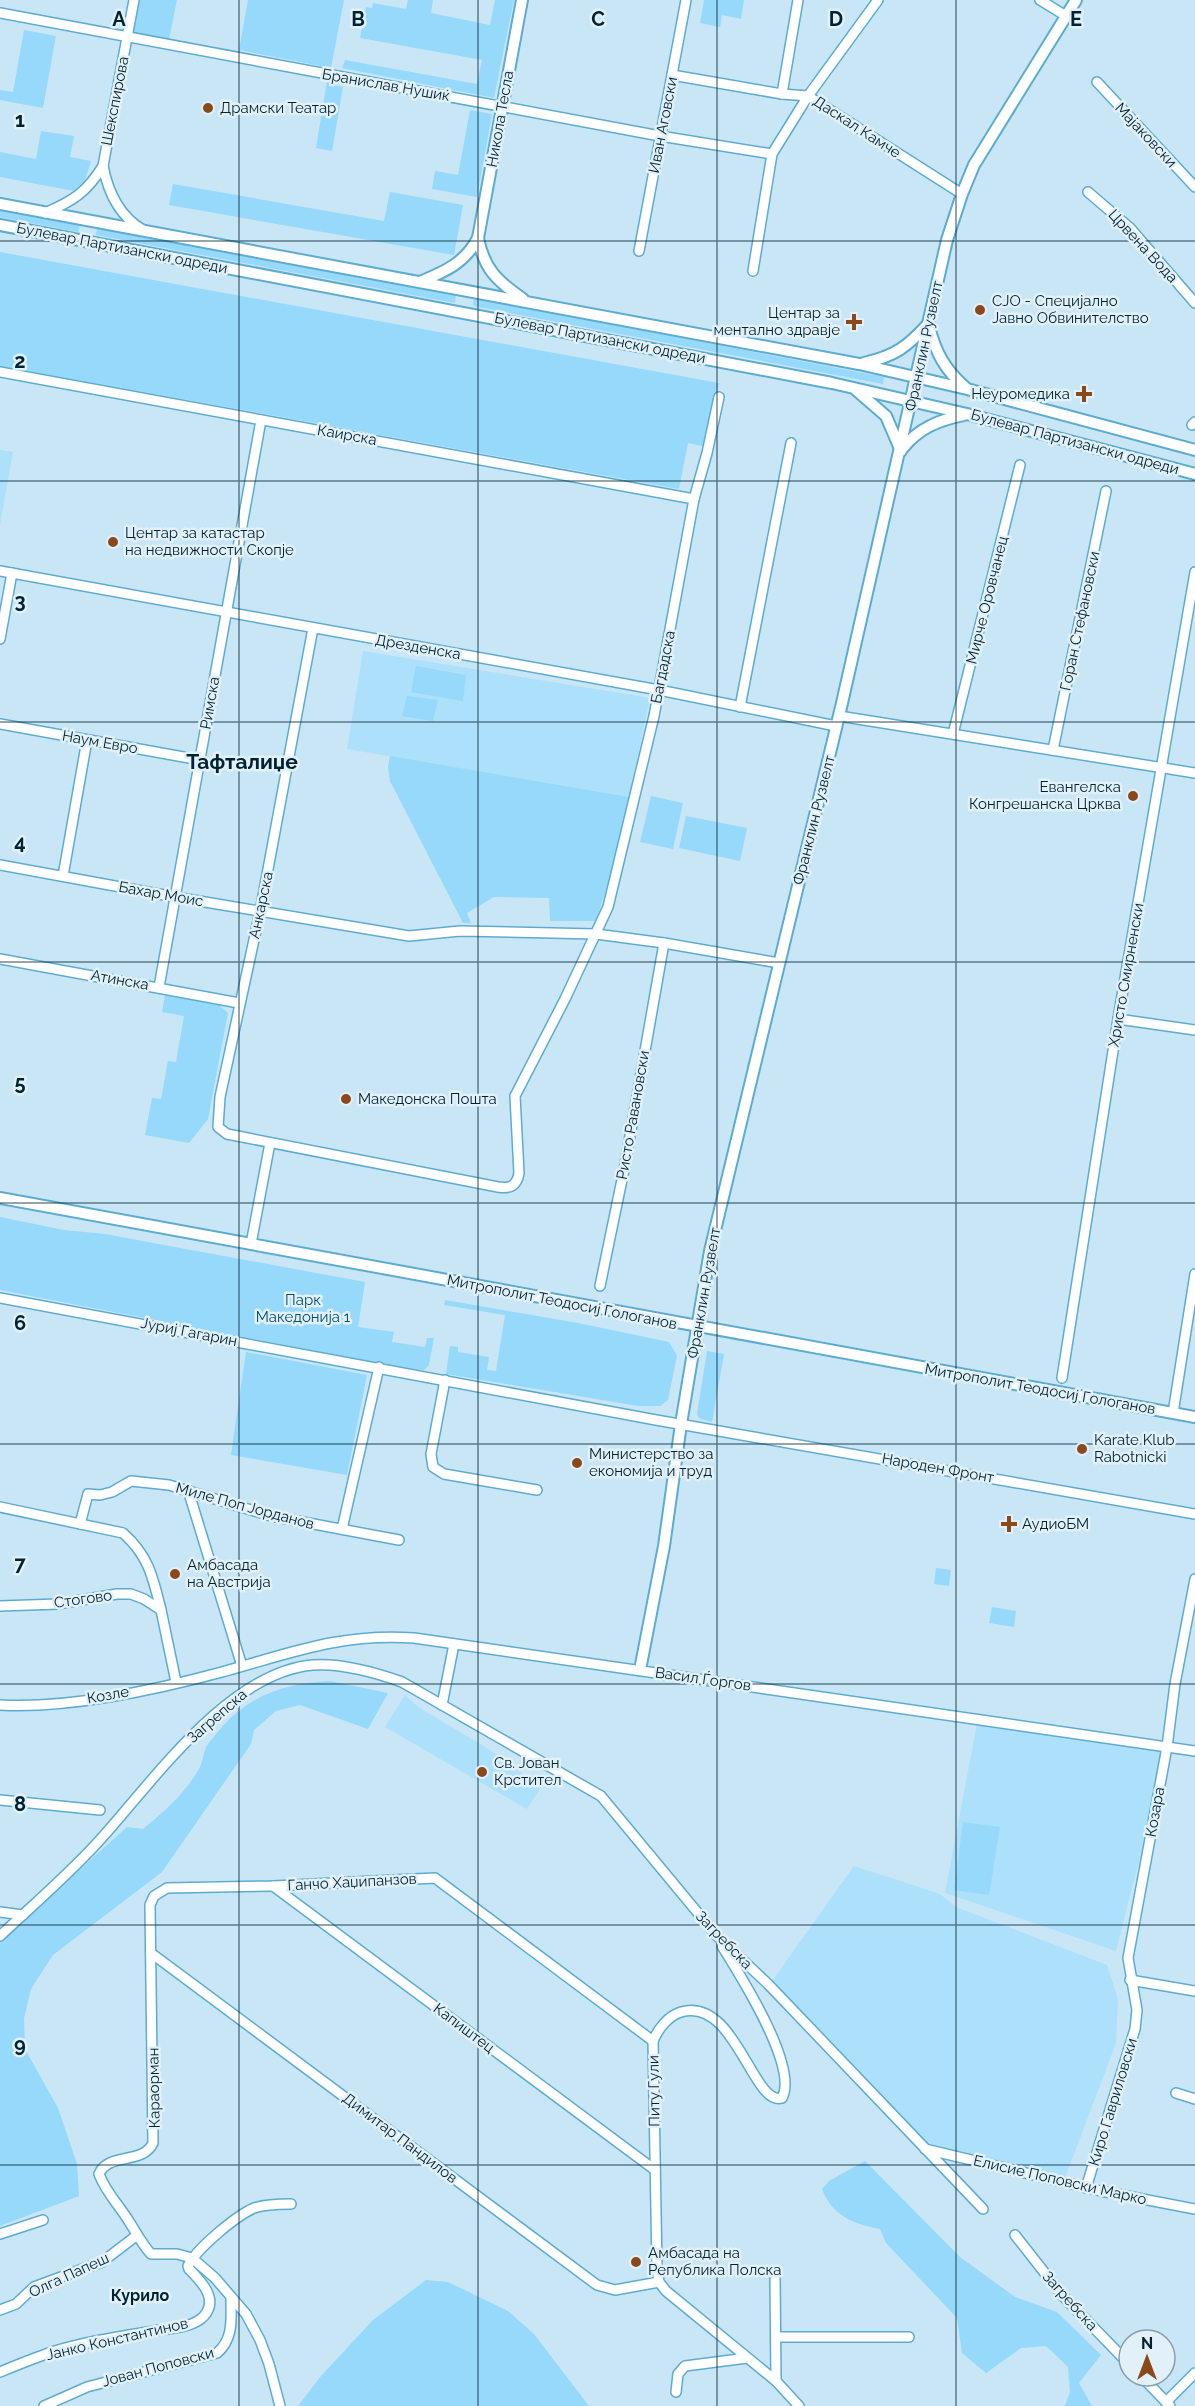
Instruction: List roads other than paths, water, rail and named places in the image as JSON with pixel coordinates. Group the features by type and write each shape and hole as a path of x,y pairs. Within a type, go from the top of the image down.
{"street":[{"name":"Шекспирова","path":"45,213 65,205 81,194 93,182 103,166 134,0"},
{"name":"Никола Тесла","path":"420,282 459,264 471,252 478,238 522,0"},
{"name":"Иван Аговски","path":"639,251 686,0"},
{"path":"782,94 798,0"},
{"path":"753,270 772,154 808,96 878,0"},
{"path":"1040,0 1066,16"},
{"name":"Франклин Рузвелт","path":"640,1670 664,1546 681,1424 710,1251 838,721 947,240 962,194 987,142 1076,0"},
{"name":"Бранислав Нушиќ","path":"0,13 660,136 772,154"},
{"name":"Даскал Камче","path":"672,75 782,94 808,96 962,194"},
{"name":"Мајаковски","path":"1097,82 1195,187"},
{"name":"Шекспирова","path":"103,166 109,191 114,200 126,217 146,232"},
{"name":"Црвена Вода","path":"1088,192 1130,228 1195,303"},
{"name":"Булевар Партизански одреди","path":"0,204 859,364 967,389 1195,450"},
{"name":"Булевар Партизански одреди","path":"0,225 855,388 967,414 1195,474"},
{"name":"Никола Тесла","path":"478,238 482,258 489,269 508,288 528,302"},
{"path":"859,364 880,359 901,350 928,324 941,360 949,372 967,389"},
{"name":"Каирска","path":"0,372 694,499"},
{"path":"855,388 886,416 901,451"},
{"name":"Багдадска","path":"596,934 608,907 614,884 659,690 694,499 719,397"},
{"path":"901,451 910,438 930,424 967,414"},
{"name":"Римска","path":"159,987 261,420"},
{"path":"740,707 791,443"},
{"name":"Мирче Оровчанец","path":"954,734 1020,465"},
{"name":"Горан Стефановски","path":"1053,750 1106,491"},
{"name":"Дрезденска","path":"0,571 659,690 740,707 954,734 1195,773"},
{"name":"Христо Смирненски","path":"1062,1378 1119,1019 1195,572"},
{"path":"0,639 12,573"},
{"name":"Анкарска","path":"313,628 260,912 220,1097 218,1127 223,1132 270,1143 498,1187 510,1187 515,1184 519,1176 515,1098 596,934"},
{"name":"Наум Евро","path":"0,724 200,760"},
{"path":"63,876 87,740"},
{"name":"Бахар Моис","path":"0,865 260,912 409,936 460,931 596,934 779,963"},
{"name":"Ристо Равановски","path":"600,1286 624,1170 664,943"},
{"name":"Атинска","path":"0,958 239,1003"},
{"path":"1119,1019 1195,1030"},
{"path":"251,1244 270,1143"},
{"name":"Митрополит Теодосиј Гологанов","path":"0,1198 1195,1418"},
{"path":"1173,1413 1192,1311 1195,1274"},
{"name":"Јуриј Гагарин","path":"0,1298 681,1424"},
{"path":"342,1529 379,1368"},
{"path":"445,1380 432,1454 433,1467 444,1474 537,1490"},
{"name":"Народен Фронт","path":"681,1424 1195,1514"},
{"name":"Миле Поп Јорданов","path":"80,1524 88,1494 100,1495 112,1492 131,1481 169,1485 271,1516 399,1540"},
{"path":"188,1490 242,1666"},
{"path":"0,1507 123,1533 137,1546 149,1566 176,1682"},
{"name":"Козара","path":"1130,1980 1128,1958 1167,1747 1174,1684 1195,1579"},
{"name":"Стогово","path":"0,1606 58,1604 117,1594 131,1594 161,1610"},
{"name":"Васил Ѓоргов","path":"214,1674 296,1649 351,1639 385,1636 640,1670 1195,1751"},
{"path":"442,1705 454,1644"},
{"name":"Загрепска","path":"0,1936 97,1843 182,1746 255,1683 288,1670 312,1665 334,1666 402,1682 442,1705"},
{"name":"Козле","path":"0,1705 73,1701 214,1674"},
{"name":"Загребска","path":"442,1705 601,1796 717,1936 768,1984 982,2209"},
{"path":"0,1800 100,1810"},
{"name":"Ганчо Хаџипанзов","path":"150,1905 154,1896 167,1888 273,1886 435,1878 652,2041"},
{"name":"Капиштец","path":"273,1886 655,2170"},
{"name":"Караорман","path":"150,1905 153,2143 145,2154 111,2163 99,2174 104,2188 151,2254 177,2254 192,2258"},
{"path":"0,1912 23,1916"},
{"name":"Питу Гули","path":"659,2282 652,2041 657,2030 678,2013 699,2012 721,2025 736,2043 763,2091 773,2099 782,2098 786,2091 785,2075 764,2019 717,1936"},
{"name":"Димитар Пандилов","path":"151,1953 597,2285 615,2290 659,2282"},
{"path":"1130,1980 1195,1991"},
{"name":"Киро Гавриловски","path":"1086,2188 1135,2029 1137,2010 1130,1980"},
{"path":"1176,2093 1195,2099"},
{"name":"Елисие Поповски Марко","path":"925,2149 1086,2188 1195,2209"},
{"path":"280,2406 269,2364 260,2340 246,2314 215,2278 192,2258 227,2226 254,2208 271,2204 291,2204"},
{"path":"0,2234 43,2220"},
{"name":"Загребска","path":"1015,2235 1062,2295 1117,2352"},
{"name":"Олга Папеш","path":"0,2310 16,2304 34,2287 102,2262 136,2236"},
{"name":"Јанко Константинов","path":"0,2372 52,2352 117,2337 175,2328 196,2321 204,2316 207,2310 209,2295 206,2287 189,2269 192,2258"},
{"path":"775,2276 776,2382"},
{"path":"659,2282 666,2291 776,2382 799,2406"},
{"name":"Јован Поповски","path":"44,2406 87,2386 217,2353 223,2348 231,2332 231,2298"},
{"path":"776,2337 909,2337"},
{"path":"676,2392 678,2374 685,2366 747,2358"},
{"path":"1153,2388 1168,2404 1195,2373"}],"place":[{"name":"Драмски Театар","path":"208,108"},
{"name":"СЈО - Специјално Јавно Обвинителство","path":"980,310"},
{"name":"Центар за ментално здравје","path":"854,322"},
{"name":"Неуромедика","path":"1084,394"},
{"name":"Центар за катастар на недвижности Скопје","path":"113,542"},
{"name":"Евангелска Конгрешанска Црква","path":"1133,796"},
{"name":"Македонска Пошта","path":"346,1099"},
{"name":"Karate Klub Rabotnicki","path":"1082,1449"},
{"name":"Министерство за економија и труд","path":"577,1463"},
{"name":"АудиоБМ","path":"1009,1524"},
{"name":"Амбасада на Австрија","path":"175,1574"},
{"name":"Св. Јован Крстител","path":"482,1772"},
{"name":"Амбасада на Република Полска","path":"636,2262"}],"district":[{"name":"Тафталиџе","path":"242,761"},
{"name":"Курило","path":"140,2295"}],"park label":[{"name":"Парк Македонија 1","path":"303,1308"}]}
